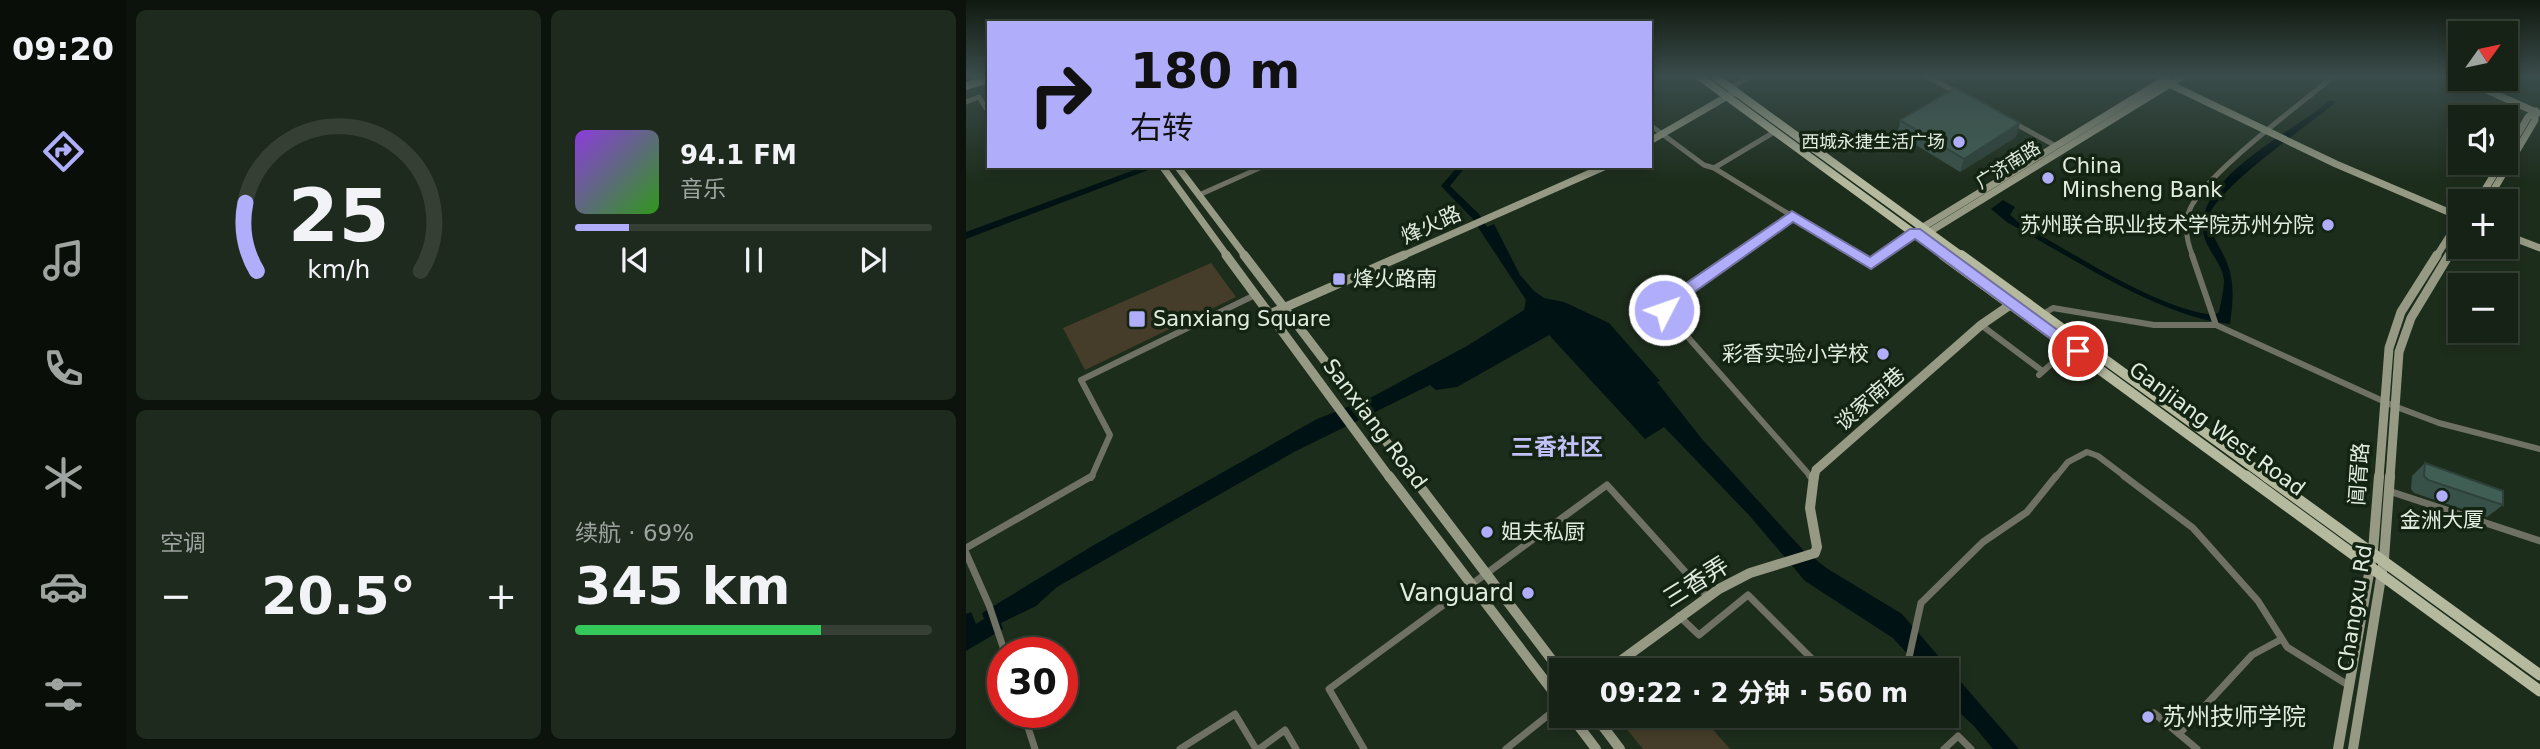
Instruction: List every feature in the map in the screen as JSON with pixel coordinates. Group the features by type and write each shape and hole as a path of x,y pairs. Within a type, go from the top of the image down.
{"main road":[{"path":"1652,140 1699,111"},
{"name":"Ganjiang West Road","path":"1753,111 1776,131 2045,313 2540,674"},
{"name":"Ganjiang West Road","path":"1758,111 1923,231 2013,303 2540,691"},
{"name":"广济南路","path":"1923,231 2115,111"},
{"name":"广济南路","path":"1923,231 2118,111"},
{"path":"2228,111 2289,142 2448,213"},
{"path":"2518,134 2528,117 2538,111"},
{"path":"2494,189 2538,111"},
{"name":"Sanxiang Road","path":"1163,168 1338,409 1549,688"},
{"name":"Sanxiang Road","path":"1179,168 1551,658"},
{"name":"烽火路","path":"1270,314 1485,221 1592,169"},
{"name":"阊胥路","path":"2338,749 2373,551 2387,355 2396,322 2448,238"},
{"path":"2518,240 2540,248"},
{"name":"Changxu Rd","path":"2353,749 2383,575 2397,358 2403,335 2448,258"},
{"name":"谈家南巷","path":"1813,479 1816,470 1981,325 2013,303"},
{"path":"2078,351 2087,344"},
{"name":"三香弄","path":"1624,658 1679,616 1750,573 1816,552 1808,512 1808,494 1813,479"},
{"path":"1580,728 1596,749"},
{"path":"1604,728 1620,749"}],"street":[{"path":"2216,324 2187,235 2190,208 2212,180 2295,111"},
{"path":"2011,122 2056,146"},
{"path":"1652,126 1704,165 1714,168 1871,264 1923,231"},
{"path":"1714,168 1776,131"},
{"path":"1199,195 1260,168"},
{"path":"1792,216 1665,305 1664,310 1813,479"},
{"path":"1000,637 966,551 1092,477 1110,435 1081,380 1255,295"},
{"path":"2045,313 2053,308 2120,322 2189,328 2216,324 2394,406 2440,423 2540,449"},
{"path":"1981,325 2040,373 2059,357"},
{"path":"1909,658 1921,603 1973,551 2026,512 2068,462 2087,453 2098,456 2193,527 2263,607 2280,640 2348,685"},
{"path":"1364,749 1329,689 1607,485 1708,597"},
{"path":"2389,491 2540,541"},
{"path":"1679,616 1699,635 1748,596 1811,658"},
{"path":"2179,734 2252,654 2280,640"},
{"path":"2154,713 2197,749"},
{"path":"1180,749 1235,714 1257,749 1285,730 1296,749"},
{"path":"1506,749 1549,714"},
{"path":"1028,728 1035,749"},
{"path":"1944,749 1958,736 1971,749"}],"shaded area":[{"path":"2325,111 2250,169 2220,198 2211,211 2212,233 2227,263 2231,278 2230,324 2175,310 2116,284 2008,223 1991,209 2003,200 2015,207 2010,215 2022,225 2117,279 2168,303 2215,315 2219,312 2224,280 2223,273 2204,238 2205,211 2216,191 2232,173 2273,140 2315,112"},
{"path":"1140,168 1154,168 966,239 966,232"},
{"path":"1456,168 1464,168 1450,186 1479,214 1487,227 1494,224 1520,275 1534,291 1544,298 1564,302 1609,323 1660,381 1657,382 1702,439 1803,550 1828,569 1902,614 1940,658 1911,658 1893,638 1805,581 1748,514 1664,427 1645,439 1549,335 1457,387 1436,390 1430,385 1294,452 1057,587 1036,606 1001,623 1003,629 966,651 966,614 971,612 976,624 984,619 982,613 1094,545 1317,419 1370,398 1467,346 1524,310 1526,300 1472,218 1441,186"},
{"path":"1211,263 1236,297 1085,370 1063,328"},
{"path":"1959,680 2019,749 1993,749 1959,712"},
{"path":"1626,728 1712,728 1730,749 1643,749"}],"building":[{"name":"西城永捷生活广场","path":"1916,111 1998,111 2020,123 1964,159 1900,120"},
{"path":"2425,463 2503,491 2503,505 2428,480 2424,476"}],"place":[{"name":"西城永捷生活广场","path":"1959,142"},
{"name":"China Minsheng Bank","path":"2048,178"},
{"name":"苏州联合职业技术学院苏州分院","path":"2328,225"},
{"name":"烽火路南","path":"1339,279"},
{"name":"Sanxiang Square","path":"1137,319"},
{"name":"彩香实验小学校","path":"1883,354"},
{"name":"金洲大厦","path":"2442,496"},
{"name":"姐夫私厨","path":"1487,532"},
{"name":"Vanguard","path":"1528,593"},
{"name":"苏州技师学院","path":"2148,717"}],"district":[{"name":"三香社区","path":"1557,447"}],"route":[{"path":"1664,310 1665,305 1792,216 1871,264 1915,232 2078,351"}]}
